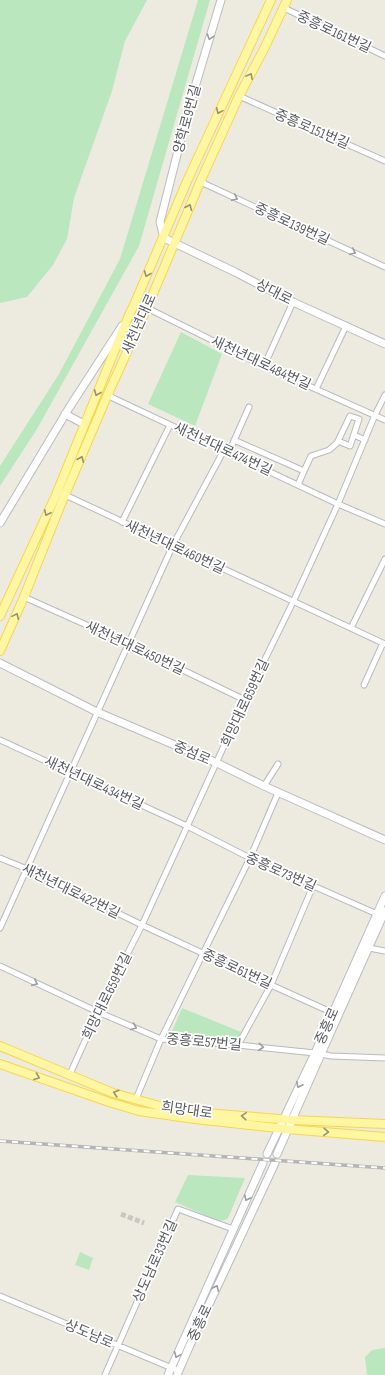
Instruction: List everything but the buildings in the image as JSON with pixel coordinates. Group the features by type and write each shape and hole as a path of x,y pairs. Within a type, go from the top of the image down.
{"main road":[{"name":"양학로9번길","path":"164,238 160,222 189,107 221,0"},
{"path":"263,17 264,6 267,0"},
{"name":"새천년대로","path":"0,616 57,491 129,315 148,270 164,238 188,179 271,0"},
{"name":"새천년대로","path":"0,651 24,597 108,394 147,308 201,180 239,96 264,49 287,0"},
{"name":"상대로","path":"164,238 293,302 385,344"},
{"name":"새천년대로","path":"0,523 65,414 129,315"},
{"path":"65,414 84,424"},
{"name":"중섬로","path":"0,663 98,712 217,763 278,793 385,840"},
{"name":"중흥로","path":"267,1154 283,1128 292,1120 333,1013 385,896"},
{"name":"중흥로","path":"278,1154 283,1128 283,1119 318,1053 369,948 385,911"},
{"name":"희망대로","path":"0,1046 113,1093 156,1106 181,1111 292,1120 385,1124"},
{"name":"희망대로","path":"0,1064 139,1111 195,1119 283,1128 385,1136"},
{"name":"중흥로","path":"170,1372 263,1163"},
{"name":"중흥로","path":"178,1373 275,1163"}],"street":[{"name":"중흥로161번길","path":"284,8 385,56"},
{"name":"중흥로151번길","path":"239,96 385,161"},
{"name":"중흥로139번길","path":"201,180 205,184 385,267"},
{"path":"264,366 293,302"},
{"name":"새천년대로484번길","path":"147,308 264,366 385,420"},
{"path":"316,389 346,326"},
{"name":"새천년대로474번길","path":"108,394 113,398 338,504 385,524"},
{"name":"희망대로659번길","path":"70,1074 98,1012 142,925 245,700 293,602 338,504 375,415 385,395"},
{"path":"0,928 173,545 234,440 249,407"},
{"path":"298,485 311,456 329,450 338,441 350,416 359,419 350,446 338,441"},
{"path":"122,522 170,425"},
{"path":"354,435 365,440"},
{"path":"234,440 304,471"},
{"name":"새천년대로460번길","path":"57,491 384,643"},
{"path":"351,628 385,559"},
{"name":"새천년대로450번길","path":"24,597 128,644 245,700"},
{"path":"364,685 384,643"},
{"name":"새천년대로434번길","path":"0,740 187,826"},
{"path":"264,786 278,764"},
{"path":"136,1099 161,1039 250,858 278,793"},
{"name":"중흥로73번길","path":"187,826 250,858 377,914"},
{"name":"새천년대로422번길","path":"0,858 27,869 142,925"},
{"path":"238,1045 271,985 313,886"},
{"name":"중흥로61번길","path":"142,925 333,1013"},
{"path":"369,948 385,951"},
{"name":"중흥로57번길","path":"0,966 98,1012 161,1039 238,1045 318,1053 331,1056 385,1058"},
{"name":"상도남로33번길","path":"118,1346 178,1209 233,1229"},
{"name":"상도남로","path":"0,1296 118,1346 170,1372 178,1373"},
{"path":"105,1375 118,1346"}],"green space":[{"path":"0,0 147,0 125,41 112,91 74,198 67,239 53,265 27,297 0,303"},
{"path":"198,0 210,0 139,246 37,429 0,486 0,466 59,374 120,259"},
{"path":"181,332 222,354 195,426 148,404"},
{"path":"182,1008 241,1032 237,1042 169,1038"},
{"path":"188,1175 245,1178 228,1218 218,1221 175,1202"},
{"path":"80,1252 93,1258 89,1270 75,1265"},
{"path":"385,1348 385,1375 367,1375 365,1357 372,1350"}],"tunnel":[{"path":"121,1214 144,1223"}],"railway":[{"path":"0,1141 385,1168"}]}
